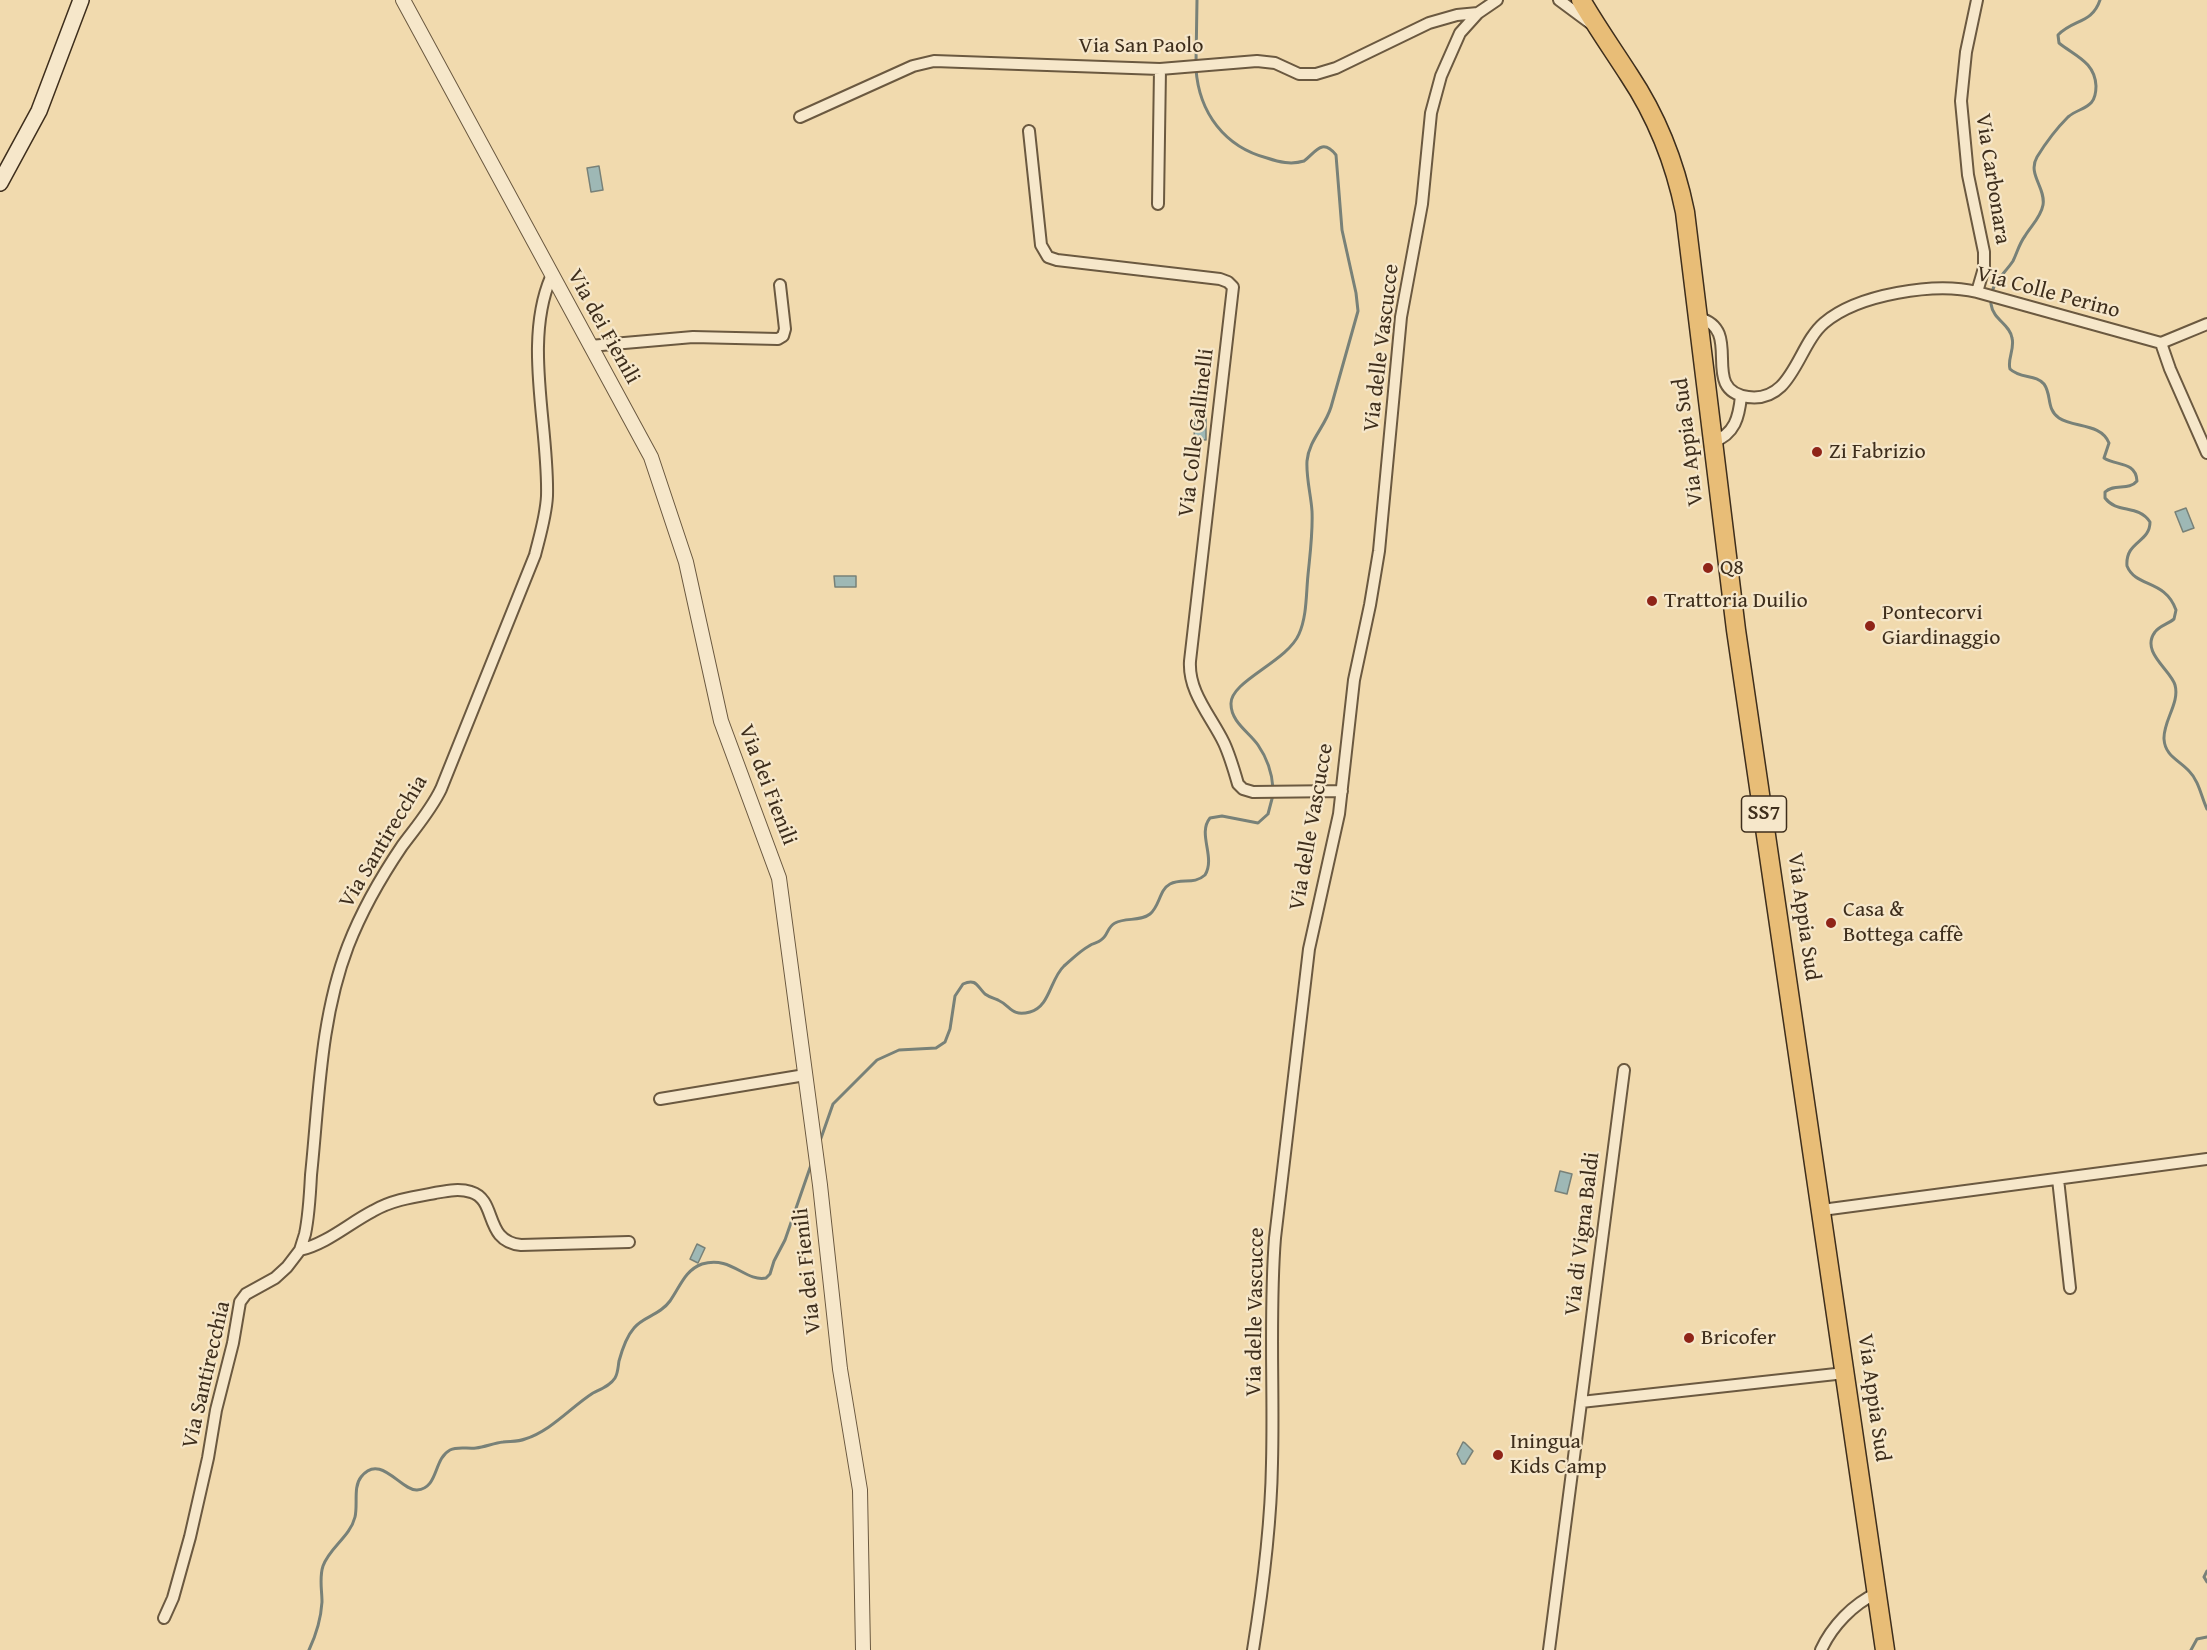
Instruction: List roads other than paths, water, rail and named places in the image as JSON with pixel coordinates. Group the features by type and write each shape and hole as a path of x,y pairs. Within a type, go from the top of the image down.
{"main road":[{"path":"0,183 39,111 81,0"},
{"name":"Via Appia Sud","path":"1581,0 1640,92 1671,157 1684,212 1736,630 1885,1650"}],"street":[{"name":"Via dei Fienili","path":"403,0 551,277 641,438 658,478 687,567 721,721 778,873 784,903 820,1185 840,1369 861,1499 863,1650"},
{"name":"Via delle Vascucce","path":"1253,1650 1271,1514 1272,1285 1275,1238 1309,949 1342,791 1354,680 1380,551 1401,316 1422,209 1431,113 1441,76 1460,33 1478,13 1497,0"},
{"path":"1559,0 1598,29"},
{"name":"Via Carbonara","path":"1977,0 1966,52 1961,101 1968,175 1984,256 1979,293"},
{"name":"Via San Paolo","path":"800,117 913,66 930,62 1160,69 1266,62 1278,64 1299,74 1316,75 1336,68 1435,20 1478,13"},
{"path":"1158,204 1160,69"},
{"name":"Via Colle Gallinelli","path":"1029,131 1041,245 1047,257 1223,280 1233,287 1189,669 1193,688 1224,743 1238,784 1245,791 1342,791"},
{"name":"Via Santirecchia","path":"164,1618 177,1588 190,1537 240,1302 246,1294 284,1271 300,1250 307,1223 325,1040 331,1001 340,968 373,892 402,846 429,811 441,789 535,555 545,511 547,489 540,386 540,321 551,277"},
{"path":"590,346 683,337 778,339 783,336 785,329 780,285"},
{"name":"Via Colle Perino","path":"1741,396 1753,398 1766,396 1781,387 1814,333 1828,320 1846,309 1870,300 1908,292 1952,289 1979,293 2161,343"},
{"path":"1699,318 1710,322 1718,330 1721,341 1722,377 1729,388 1741,396 1734,427 1726,436 1713,442"},
{"path":"2207,324 2161,343 2207,453"},
{"name":"Via di Vigna Baldi","path":"1549,1650 1624,1070"},
{"path":"660,1099 805,1075"},
{"path":"1822,1210 2207,1159"},
{"path":"2058,1179 2070,1288"},
{"path":"300,1250 322,1243 382,1206 405,1199 456,1190 471,1192 481,1197 497,1233 505,1241 511,1243 521,1245 628,1242"},
{"path":"1581,1402 1845,1373"},
{"path":"1821,1650 1837,1625 1856,1606 1877,1593"}],"water":[{"path":"599,166 603,190 591,192 587,168"},
{"path":"1195,417 1206,417 1206,440 1194,439"},
{"path":"2186,508 2194,528 2183,532 2175,512"},
{"path":"834,576 856,576 856,587 835,587"},
{"path":"1560,1171 1572,1174 1567,1194 1555,1191"},
{"path":"697,1244 705,1248 698,1263 690,1259"},
{"path":"1463,1442 1473,1451 1465,1464 1462,1464 1457,1454"}],"waterway":[{"path":"1196,63 1197,0"},
{"path":"2100,0 2092,13 2058,35 2059,43 2083,60 2092,71 2095,78 2095,94 2091,103 2064,121 2037,157 2034,169 2042,193 2042,209 2021,242 2013,261 1994,286 1991,304 1995,314 2011,333 2013,342 2009,361 2010,369 2041,381 2046,388 2052,410 2059,418 2100,432 2109,443 2104,458 2129,467 2136,475 2137,481 2134,484 2109,489 2105,492 2105,498 2115,506 2140,513 2150,522 2146,534 2130,552 2127,566 2137,578 2165,593 2176,610 2174,619 2157,630 2151,639 2154,654 2172,679 2176,692 2164,739 2170,754 2195,779 2207,809"},
{"path":"1196,69 1202,100 1209,114 1227,137 1239,146 1252,153 1294,163 1304,161 1323,147 1327,147 1336,155 1342,230 1358,311 1331,407 1308,453 1307,474 1312,527 1302,627 1293,644 1240,687 1233,696 1231,704 1237,721 1264,755 1273,788"},
{"path":"820,1141 833,1104 877,1060 899,1050 936,1048 945,1042 950,1029 955,996 963,984 974,982 985,994 1002,1002 1015,1012 1024,1013 1037,1009 1046,999 1064,966 1082,950 1103,938 1112,925 1119,921 1137,919 1150,914 1170,884 1197,880 1205,875 1209,861 1205,831 1210,818 1222,816 1258,823 1268,814 1273,795"},
{"path":"309,1650 321,1614 323,1566 352,1524 356,1512 357,1486 361,1477 368,1470 383,1470 404,1485 417,1490 429,1484 441,1460 450,1450 520,1441 534,1435 613,1381 631,1331 666,1306 691,1270 712,1262 721,1263 751,1276 766,1278 785,1240 812,1162"},
{"path":"2207,1571 2204,1577 2207,1582"},
{"path":"2191,1650 2197,1639 2207,1637"}],"place":[{"name":"Zi Fabrizio","path":"1817,452"},
{"name":"Q8","path":"1708,568"},
{"name":"Trattoria Duilio","path":"1652,601"},
{"name":"Pontecorvi Giardinaggio","path":"1870,626"},
{"name":"Casa & Bottega caffè","path":"1831,923"},
{"name":"Bricofer","path":"1689,1338"},
{"name":"Iningua Kids Camp","path":"1498,1455"}]}
